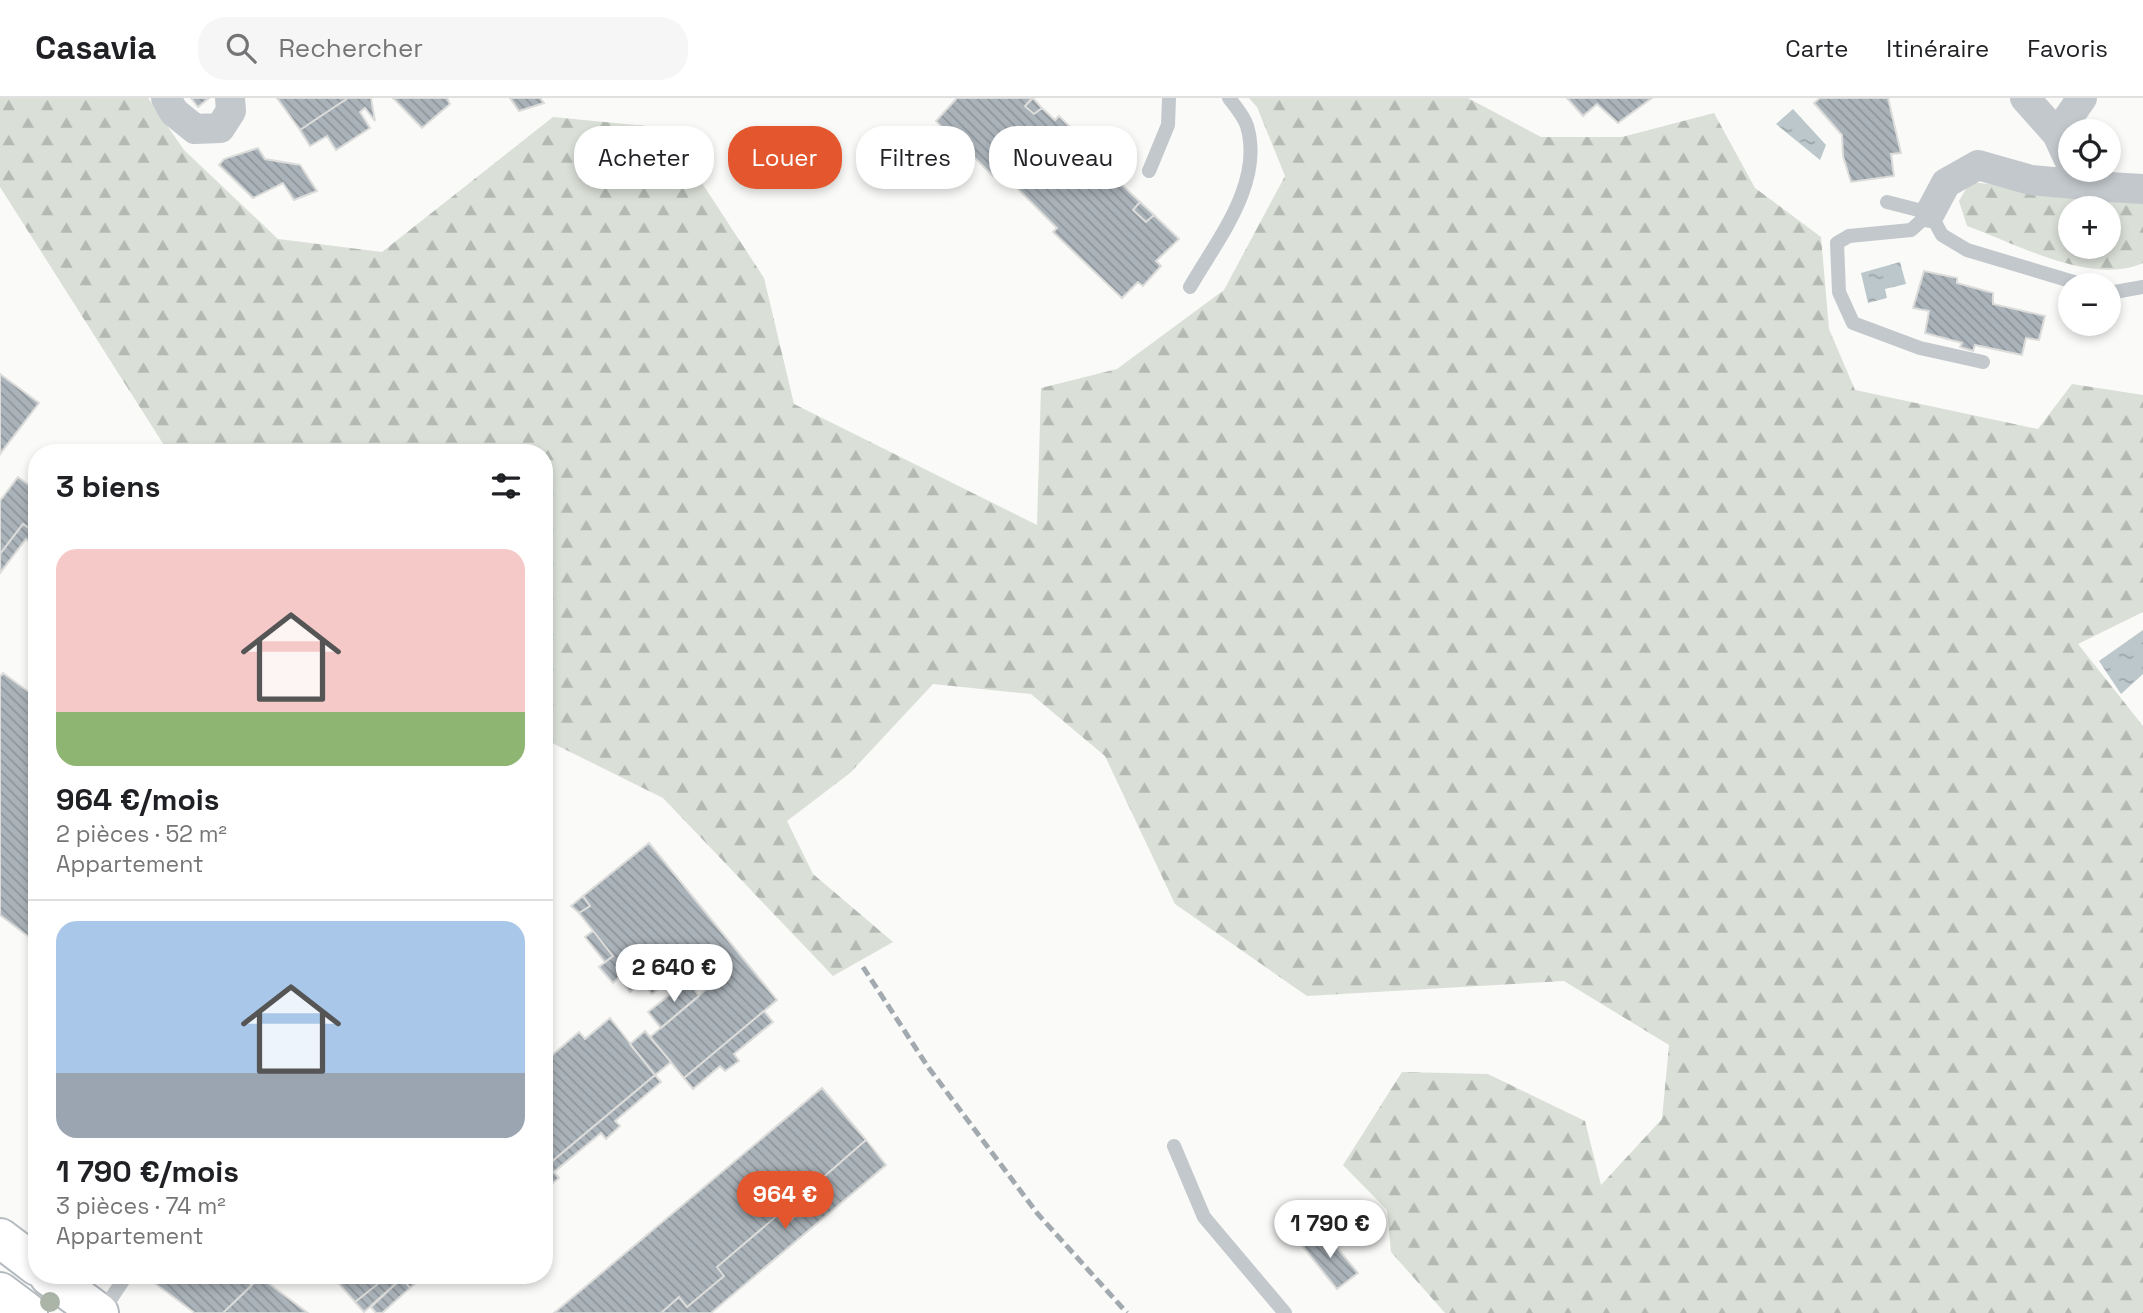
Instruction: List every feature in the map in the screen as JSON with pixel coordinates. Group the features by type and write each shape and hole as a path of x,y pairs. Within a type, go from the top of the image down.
{"main road":[{"path":"0,1238 28,1259"},
{"path":"60,1284 100,1313"},
{"path":"0,1292 28,1313"}],"street":[{"path":"166,98 174,112 195,129 220,128 231,111 230,98"},
{"path":"2025,98 2057,134 2082,98"},
{"path":"1930,212 1946,183 1978,165 2031,180 2143,189"},
{"path":"2100,182 2109,187"}],"lane":[{"path":"1149,171 1168,125 1169,98"},
{"path":"1190,287 1236,209 1252,161 1247,124 1229,98"},
{"path":"1887,202 1930,212 1942,235 1967,250 2058,277"},
{"path":"1930,212 1911,230 1849,236 1837,243 1839,292 1853,323 1920,348 1983,362"},
{"path":"2121,291 2143,287"},
{"path":"1174,1146 1204,1217 1285,1313"},
{"path":"100,1313 120,1284"}],"green space":[{"path":"0,98 148,98 184,150 278,239 382,252 553,117 645,126 574,126 574,189 706,189 764,278 794,404 1037,525 1041,388 1117,369 1224,290 1285,176 1257,107 1249,98 1468,98 1541,137 1622,137 1714,113 1755,188 1821,237 1829,329 1855,390 2038,429 2072,384 2143,395 2143,612 2078,644 2143,726 2143,1313 1445,1313 1391,1252 1387,1210 1343,1165 1402,1072 1488,1074 1585,1121 1601,1185 1662,1119 1669,1045 1564,981 1307,996 1175,904 1105,756 1031,694 933,684 850,773 787,821 813,874 893,942 833,976 663,798 553,743 553,444 163,444 0,187"},
{"path":"1970,182 2112,196 2058,196 2058,259 2121,259 2121,197 2143,199 2143,263 2123,269 2078,266 2031,252 1967,226 1959,201"}],"water":[{"path":"1793,109 1826,145 1820,160 1776,124"},
{"path":"1900,262 1906,284 1885,289 1887,298 1868,303 1861,273"},
{"path":"2143,630 2143,674 2121,694 2099,661"}],"building":[{"path":"191,98 209,98 198,107"},
{"path":"277,98 348,98 300,130"},
{"path":"348,98 371,98 375,121 365,108 360,112 370,128 336,150 327,136 310,146 300,130"},
{"path":"393,98 447,98 450,104 422,128"},
{"path":"510,98 540,98 544,103 519,111"},
{"path":"957,98 1032,98 1025,106 1034,114 1042,108 1055,120 1059,116 1069,126 989,126 989,172 975,158 975,126 941,126 936,121"},
{"path":"1033,98 1042,108 1034,114 1025,106"},
{"path":"1567,98 1652,98 1618,123 1597,104 1583,116"},
{"path":"1820,98 1888,98 1901,153 1891,154 1894,176 1851,182 1843,156 1842,135 1814,103"},
{"path":"258,148 265,159 300,165 317,191 294,200 283,183 253,198 219,165 224,159"},
{"path":"1018,189 1126,189 1140,202 1133,210 1146,222 1154,215 1179,239 1156,261 1161,266 1143,286 1138,282 1122,298 1053,232 1057,228"},
{"path":"1140,202 1154,215 1146,222 1133,210"},
{"path":"1924,271 1957,278 1957,283 1993,293 1993,304 2045,316 2039,340 2026,338 2022,355 1975,345 1973,351 1960,347 1962,343 1925,333 1929,311 1913,308"},
{"path":"0,374 39,403 0,454"},
{"path":"18,477 28,484 28,528 23,524 0,554 0,501"},
{"path":"23,524 28,528 28,541 26,539 0,573 0,554"},
{"path":"3,673 28,691 28,936 0,915 0,677"},
{"path":"649,843 777,1000 684,1078 650,1037 708,988 689,966 652,994 642,982 630,992 619,977 613,983 599,967 613,956 579,913 590,906 583,896"},
{"path":"583,896 590,906 579,913 571,906"},
{"path":"593,931 613,956 605,962 585,937"},
{"path":"687,981 699,996 661,1028 648,1012"},
{"path":"764,1011 773,1022 734,1054 739,1061 725,1071 720,1066 693,1089 684,1078"},
{"path":"610,1018 655,1075 553,1160 553,1054 579,1032 585,1039"},
{"path":"645,1031 671,1062 655,1075 630,1044"},
{"path":"655,1075 661,1082 615,1121 620,1126 606,1139 601,1133 554,1172 559,1178 553,1183 553,1160"},
{"path":"822,1088 866,1140 818,1182 825,1191 787,1223 779,1214 717,1267 724,1276 687,1307 679,1297 661,1313 554,1313"},
{"path":"866,1140 886,1165 711,1313 661,1313 679,1297 687,1307 724,1276 717,1267 779,1214 787,1223 825,1191 818,1182"},
{"path":"1323,1231 1358,1273 1337,1289 1303,1247"},
{"path":"156,1284 252,1285 223,1313 195,1313"},
{"path":"253,1284 269,1284 308,1313 223,1313"},
{"path":"339,1284 378,1284 355,1302"},
{"path":"378,1284 395,1284 364,1312 355,1302"},
{"path":"396,1284 407,1284 410,1288 382,1313 376,1313 371,1307"}],"railway":[{"path":"863,967 928,1067 1037,1213 1127,1313"}]}
